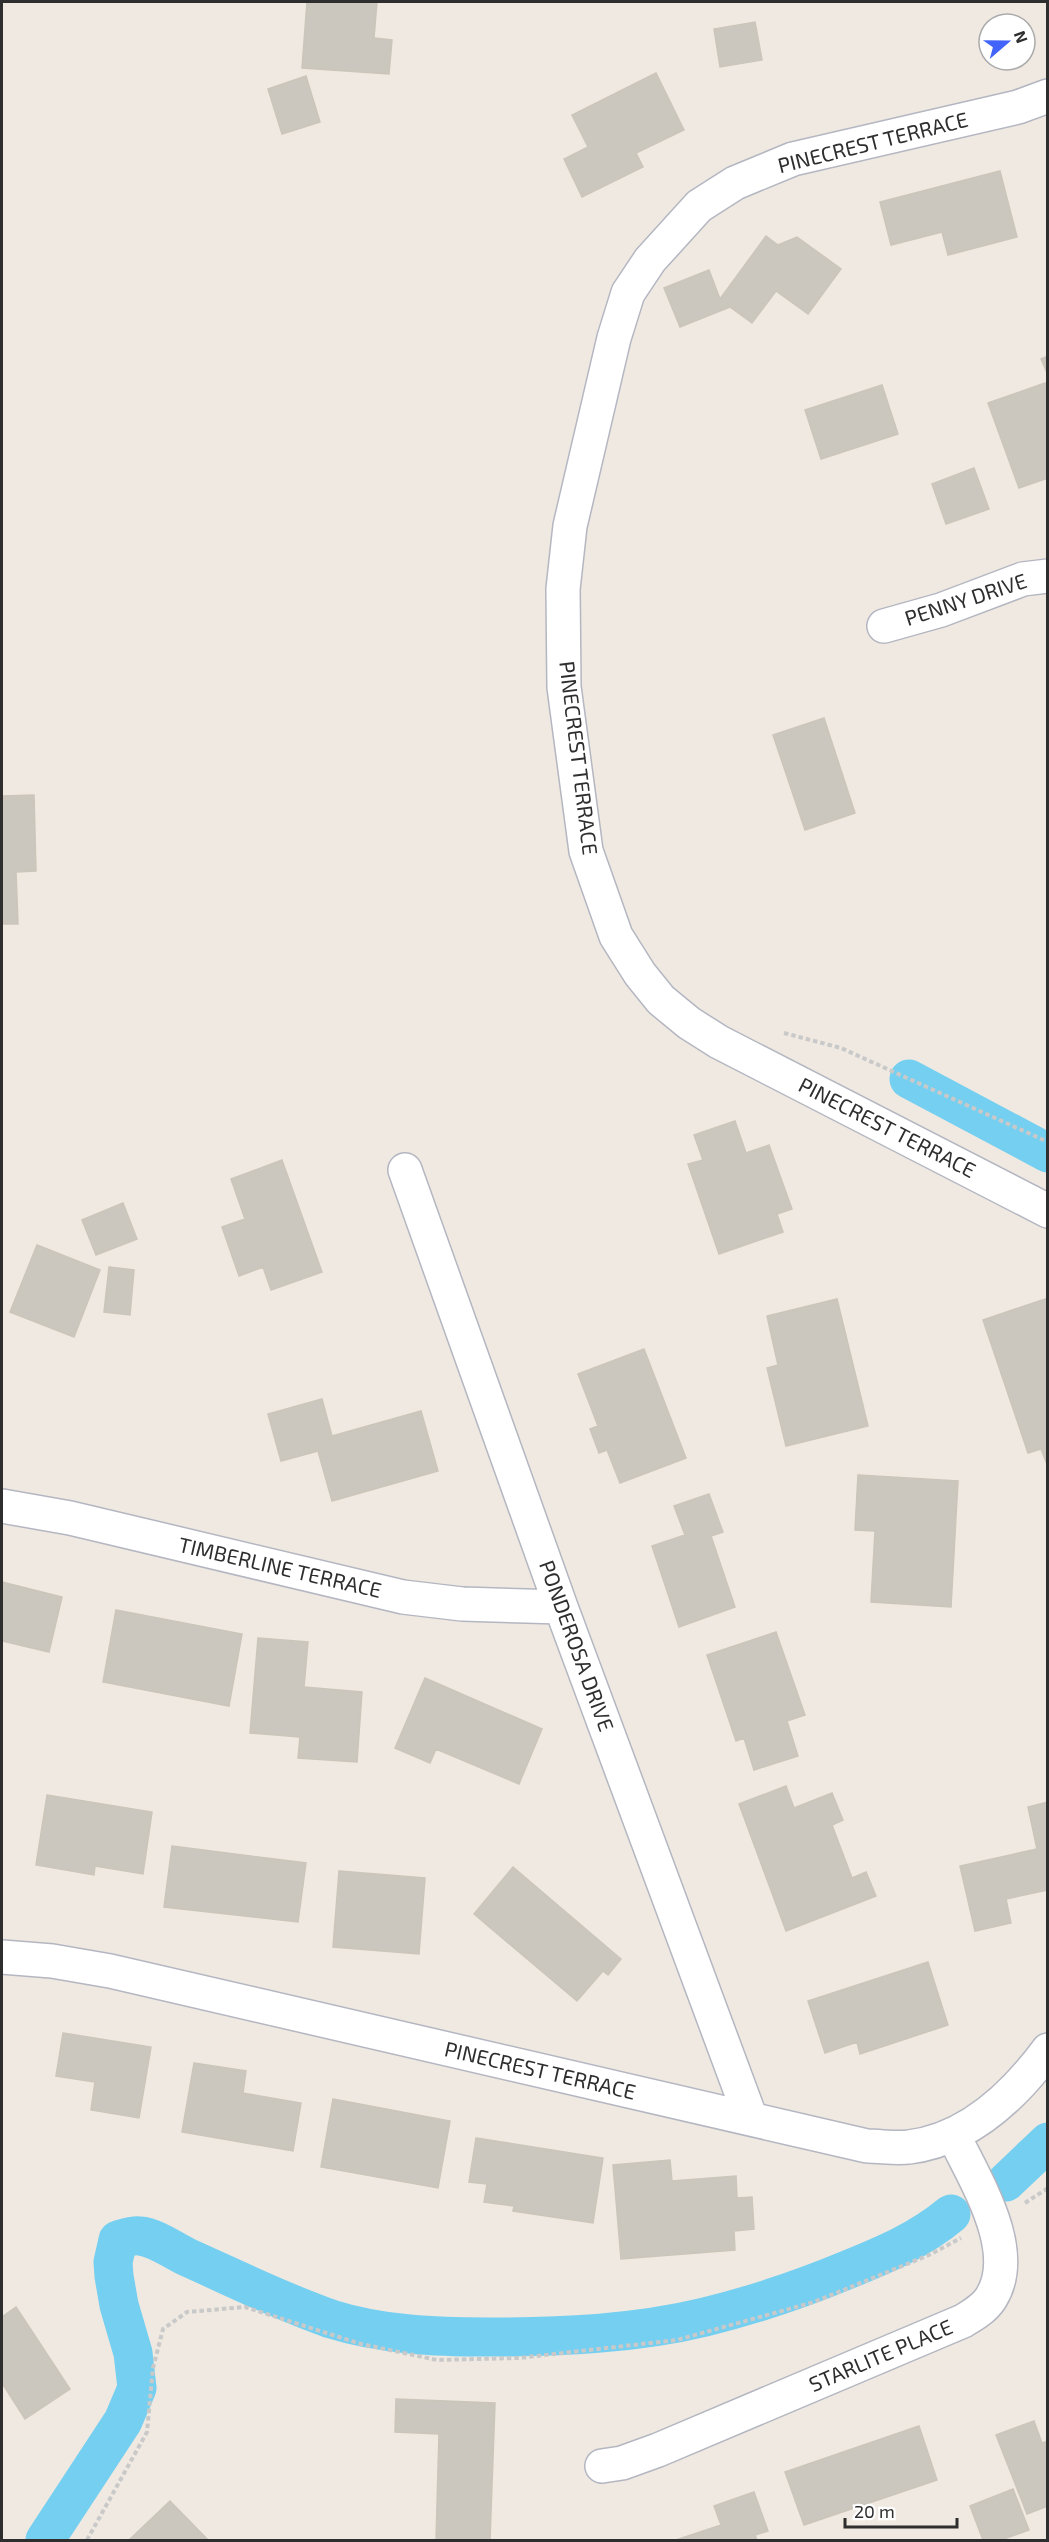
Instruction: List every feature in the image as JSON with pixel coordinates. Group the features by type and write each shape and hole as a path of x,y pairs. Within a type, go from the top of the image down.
{"street":[{"name":"PINECREST TERRACE","path":"1047,96 1018,107 793,159 735,183 699,206 672,233 650,260 628,294 614,338 570,526 563,589 564,687 586,851 616,936 640,974 661,1000 689,1023 719,1042 1047,1211"},
{"name":"PENNY DRIVE","path":"884,626 941,610 1023,579 1047,576"},
{"name":"PONDEROSA DRIVE","path":"405,1170 561,1607 751,2120"},
{"name":"TIMBERLINE TERRACE","path":"2,1506 70,1518 403,1597 462,1604 561,1607"},
{"name":"PINECREST TERRACE","path":"2,1957 52,1961 110,1971 867,2146 907,2148 936,2142 966,2128 992,2110 1047,2050"},
{"name":"STARLITE PLACE","path":"602,2466 622,2463 658,2450 963,2321 980,2311 991,2299 998,2283 1001,2262 999,2239 953,2134"}],"path":[{"path":"774,1030 841,1048 1047,1142"},
{"path":"87,2541 147,2432 153,2368 163,2328 187,2312 245,2307 361,2344 437,2360 530,2356 677,2340 814,2302 929,2255 993,2221 1047,2188"}],"building":[{"path":"307,2 377,2 374,38 392,40 389,74 302,68"},
{"path":"755,22 762,60 720,67 714,29"},
{"path":"656,73 684,130 636,153 643,167 582,197 564,159 588,147 572,115"},
{"path":"306,76 320,122 282,134 268,89"},
{"path":"1000,171 1017,237 948,255 942,232 891,245 880,202"},
{"path":"766,236 778,245 797,237 841,269 808,314 776,291 752,323 730,307 680,327 664,288 709,270 720,299"},
{"path":"1048,356 1048,375 1041,359"},
{"path":"1045,383 1048,389 1048,478 1019,488 988,403"},
{"path":"882,385 898,434 821,459 805,410"},
{"path":"974,468 989,509 946,524 932,484"},
{"path":"824,718 855,813 805,830 773,735"},
{"path":"34,795 36,871 16,872 18,924 2,924 2,796"},
{"path":"735,1121 746,1153 769,1145 792,1209 777,1214 783,1232 719,1254 688,1164 703,1160 694,1135"},
{"path":"282,1160 322,1272 271,1290 263,1267 239,1276 222,1227 245,1219 231,1179"},
{"path":"123,1203 137,1239 96,1255 82,1220"},
{"path":"37,1245 100,1270 74,1337 10,1312"},
{"path":"109,1267 134,1270 130,1315 104,1312"},
{"path":"1048,1298 1048,1467 1041,1449 1028,1453 983,1320"},
{"path":"837,1299 868,1426 786,1446 767,1368 778,1365 767,1316"},
{"path":"644,1349 686,1458 620,1483 607,1450 599,1453 590,1429 598,1426 578,1374"},
{"path":"322,1399 332,1436 421,1411 438,1471 332,1501 318,1451 281,1461 268,1414"},
{"path":"858,1475 958,1481 951,1607 871,1602 875,1531 855,1530"},
{"path":"709,1494 723,1532 711,1536 735,1607 679,1627 652,1546 685,1535 674,1506"},
{"path":"2,1582 62,1597 49,1652 2,1641"},
{"path":"116,1610 242,1634 229,1706 103,1682"},
{"path":"776,1632 805,1715 787,1721 798,1756 754,1770 744,1738 736,1741 707,1655"},
{"path":"258,1638 308,1642 304,1687 362,1692 357,1762 298,1758 300,1737 250,1733"},
{"path":"425,1678 542,1729 519,1784 436,1749 430,1763 395,1748"},
{"path":"786,1786 794,1808 832,1793 843,1820 832,1825 852,1878 866,1872 876,1896 786,1931 739,1804"},
{"path":"47,1795 152,1812 143,1874 95,1866 94,1875 36,1865"},
{"path":"1048,1802 1048,1890 1006,1899 1011,1923 975,1931 960,1866 1037,1849 1028,1807"},
{"path":"172,1846 306,1863 298,1922 164,1907"},
{"path":"513,1867 621,1959 608,1975 603,1971 577,2001 474,1914"},
{"path":"339,1871 425,1878 419,1954 333,1947"},
{"path":"928,1962 948,2025 860,2054 857,2042 825,2053 808,2001"},
{"path":"63,2033 151,2047 139,2118 91,2110 95,2082 56,2076"},
{"path":"194,2063 246,2071 243,2093 301,2103 293,2151 182,2132"},
{"path":"333,2099 450,2121 438,2188 321,2167"},
{"path":"476,2138 603,2158 593,2223 513,2211 514,2206 484,2202 487,2184 469,2182"},
{"path":"670,2160 672,2181 736,2176 737,2198 752,2197 754,2229 734,2231 735,2250 621,2259 613,2165"},
{"path":"16,2307 70,2389 25,2419 2,2383 2,2317"},
{"path":"396,2399 495,2403 490,2540 436,2540 439,2434 395,2432"},
{"path":"1034,2421 1042,2443 1048,2441 1048,2506 1027,2514 996,2435"},
{"path":"919,2426 937,2480 804,2525 785,2472"},
{"path":"1013,2489 1029,2530 1001,2540 983,2540 970,2506"},
{"path":"754,2492 768,2531 755,2535 757,2540 676,2540 721,2525 714,2506"},
{"path":"170,2501 208,2540 129,2540"}],"waterway":[{"path":"909,1079 1048,1153"},
{"path":"1006,2182 1048,2142"},
{"path":"45,2540 123,2421 137,2388 133,2353 119,2305 114,2276 113,2262 118,2240 137,2236 153,2239 277,2298 331,2319 370,2329 429,2336 542,2336 625,2331 679,2323 741,2307 812,2284 874,2259 914,2239 951,2214"}]}
